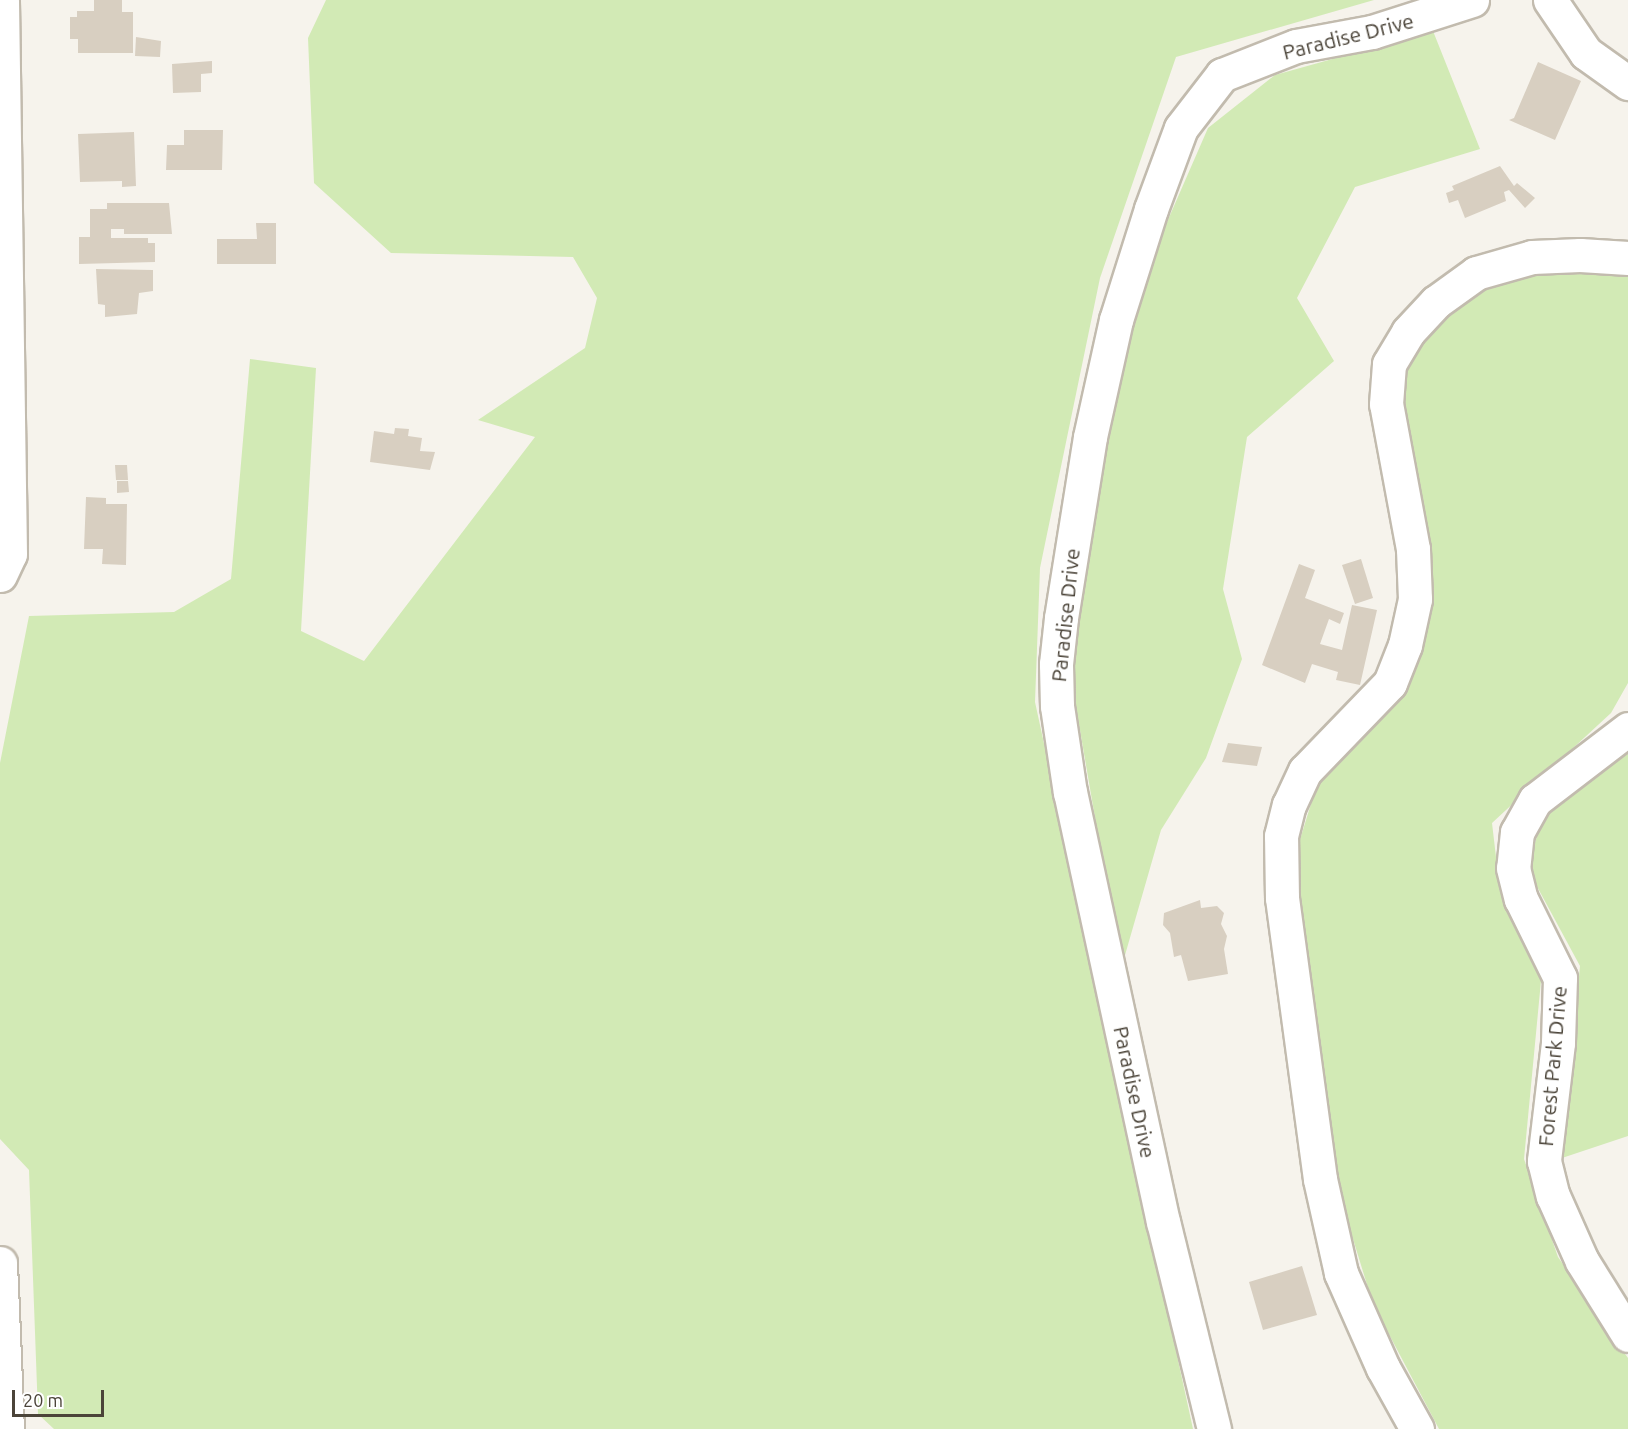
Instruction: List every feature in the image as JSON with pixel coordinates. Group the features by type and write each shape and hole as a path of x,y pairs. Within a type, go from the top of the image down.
{"street":[{"path":"0,575 10,554 3,276 2,0"},
{"name":"Paradise Drive","path":"1214,1429 1163,1222 1070,793 1057,706 1056,664 1061,618 1090,437 1116,320 1151,209 1181,128 1222,75 1296,46 1372,32 1472,0"},
{"path":"1550,0 1586,53 1628,83"},
{"path":"1417,1429 1383,1368 1341,1274 1320,1179 1282,898 1281,836 1288,805 1305,771 1390,682 1405,645 1415,599 1413,549 1386,404 1389,364 1408,332 1436,302 1476,273 1532,257 1580,255 1628,258"},
{"name":"Forest Park Drive","path":"1628,729 1535,800 1517,832 1513,868 1521,899 1560,978 1560,1024 1544,1161 1553,1196 1582,1261 1628,1335"},
{"path":"0,1263 7,1429"}],"green space":[{"path":"326,0 1374,0 1176,57 1100,278 1040,568 1035,702 1193,1429 54,1429 38,1414 29,1170 0,1139 0,763 29,616 174,612 231,579 250,359 316,368 301,631 364,661 535,437 478,420 585,348 597,298 573,257 391,253 314,183 308,38"},
{"path":"1433,31 1480,149 1355,187 1297,298 1334,361 1247,437 1223,589 1242,659 1206,758 1161,830 1121,969 1070,672 1088,505 1150,261 1208,128 1275,75"},
{"path":"1628,267 1628,683 1611,713 1492,823 1500,891 1541,981 1524,1159 1558,1257 1628,1358 1628,1429 1439,1429 1373,1304 1337,1187 1293,862 1319,778 1386,712 1423,650 1426,550 1399,422 1409,351 1496,277"},
{"path":"1628,746 1628,1136 1562,1158 1580,966 1527,868 1544,814"}],"building":[{"path":"94,0 122,0 122,12 133,12 133,53 78,53 78,39 70,39 70,17 77,17 77,11 94,11"},
{"path":"136,37 161,41 160,57 135,56"},
{"path":"212,61 212,73 201,74 201,92 173,93 172,64"},
{"path":"1538,62 1581,81 1555,140 1509,120 1514,118"},
{"path":"184,130 223,130 222,170 166,170 167,145 184,145"},
{"path":"134,132 136,186 122,187 122,181 80,182 78,134"},
{"path":"1500,166 1514,186 1517,183 1535,198 1525,208 1509,190 1504,192 1506,201 1465,218 1458,200 1449,203 1446,193 1454,190 1452,186"},
{"path":"107,203 169,203 172,234 124,234 124,229 111,229 111,238 148,238 148,243 155,243 155,262 79,264 79,237 90,237 90,209 107,209"},
{"path":"256,223 276,223 276,264 217,264 217,239 257,239"},
{"path":"96,269 153,270 153,291 139,293 137,314 105,317 105,305 98,304"},
{"path":"395,428 409,429 408,436 422,438 420,451 435,452 430,470 370,462 374,431 394,434"},
{"path":"115,465 127,465 128,480 116,480"},
{"path":"117,481 128,481 129,492 117,493"},
{"path":"86,497 106,498 106,504 127,504 126,565 102,564 103,549 84,549"},
{"path":"1361,559 1373,598 1355,604 1342,565"},
{"path":"1299,564 1315,570 1305,598 1344,613 1340,624 1329,619 1320,644 1342,650 1352,605 1377,610 1360,685 1336,680 1338,672 1312,664 1305,683 1262,665"},
{"path":"1228,743 1262,747 1257,766 1222,762"},
{"path":"1200,900 1201,908 1217,906 1224,913 1221,924 1227,936 1224,949 1228,974 1188,981 1181,955 1174,957 1170,933 1163,925 1164,913"},
{"path":"1302,1266 1317,1315 1263,1330 1249,1282"}]}
